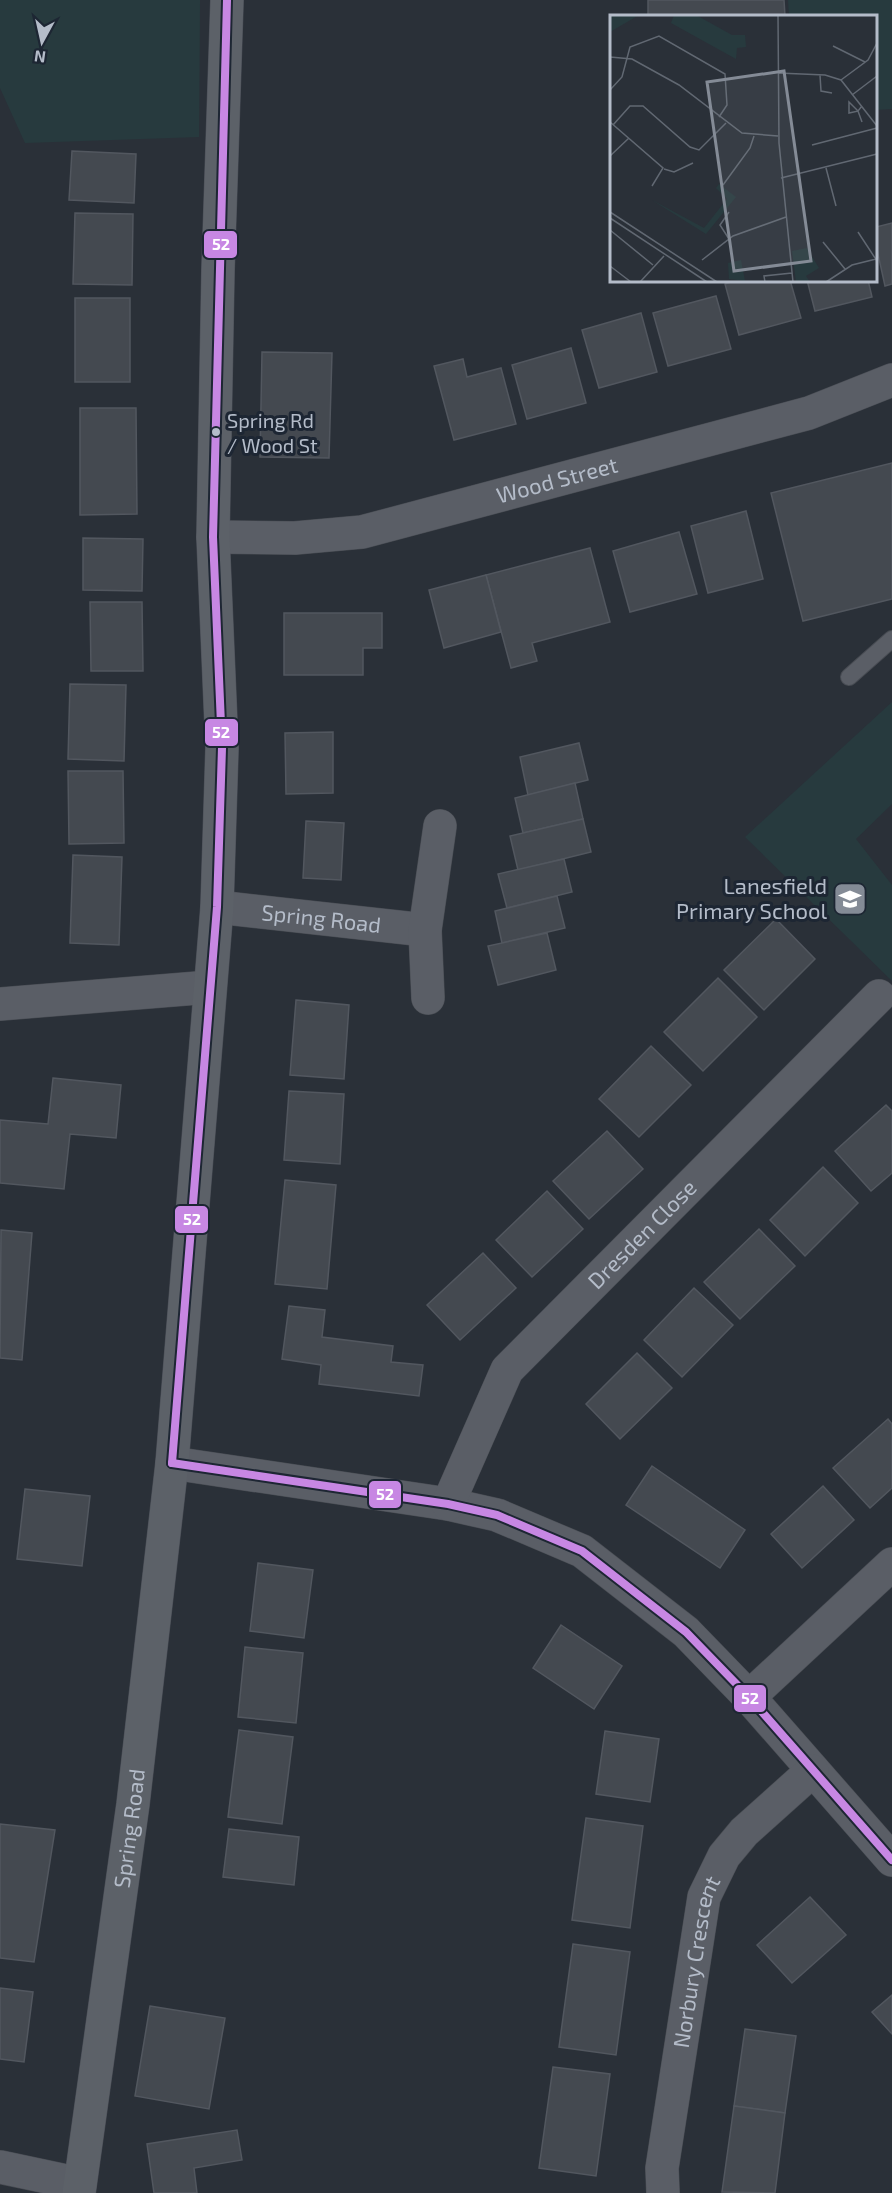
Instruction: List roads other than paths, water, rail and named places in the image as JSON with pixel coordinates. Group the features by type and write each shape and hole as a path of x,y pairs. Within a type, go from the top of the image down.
{"main road":[{"name":"Spring Road","path":"79,2189 133,1804 172,1463 217,907 222,748 213,537 218,258 228,0"}],"street":[{"name":"Wood Street","path":"213,537 295,538 362,532 809,413 892,381"},
{"path":"428,998 425,930 440,826"},
{"name":"Spring Road","path":"217,907 425,930"},
{"path":"0,1004 210,987"},
{"name":"Dresden Close","path":"448,1503 507,1370 879,996"},
{"path":"172,1463 448,1503 497,1515 582,1551 686,1632 749,1697 892,1860"},
{"path":"749,1697 892,1564"},
{"name":"Norbury Crescent","path":"663,2193 662,2169 704,1898 724,1856 744,1832 812,1771"},
{"path":"0,2167 79,2189"}],"lane":[{"path":"849,677 892,639"}],"place":[{"name":"Spring Rd / Wood St","path":"216,432"},
{"name":"Lanesfield Primary School","path":"850,899"}]}
